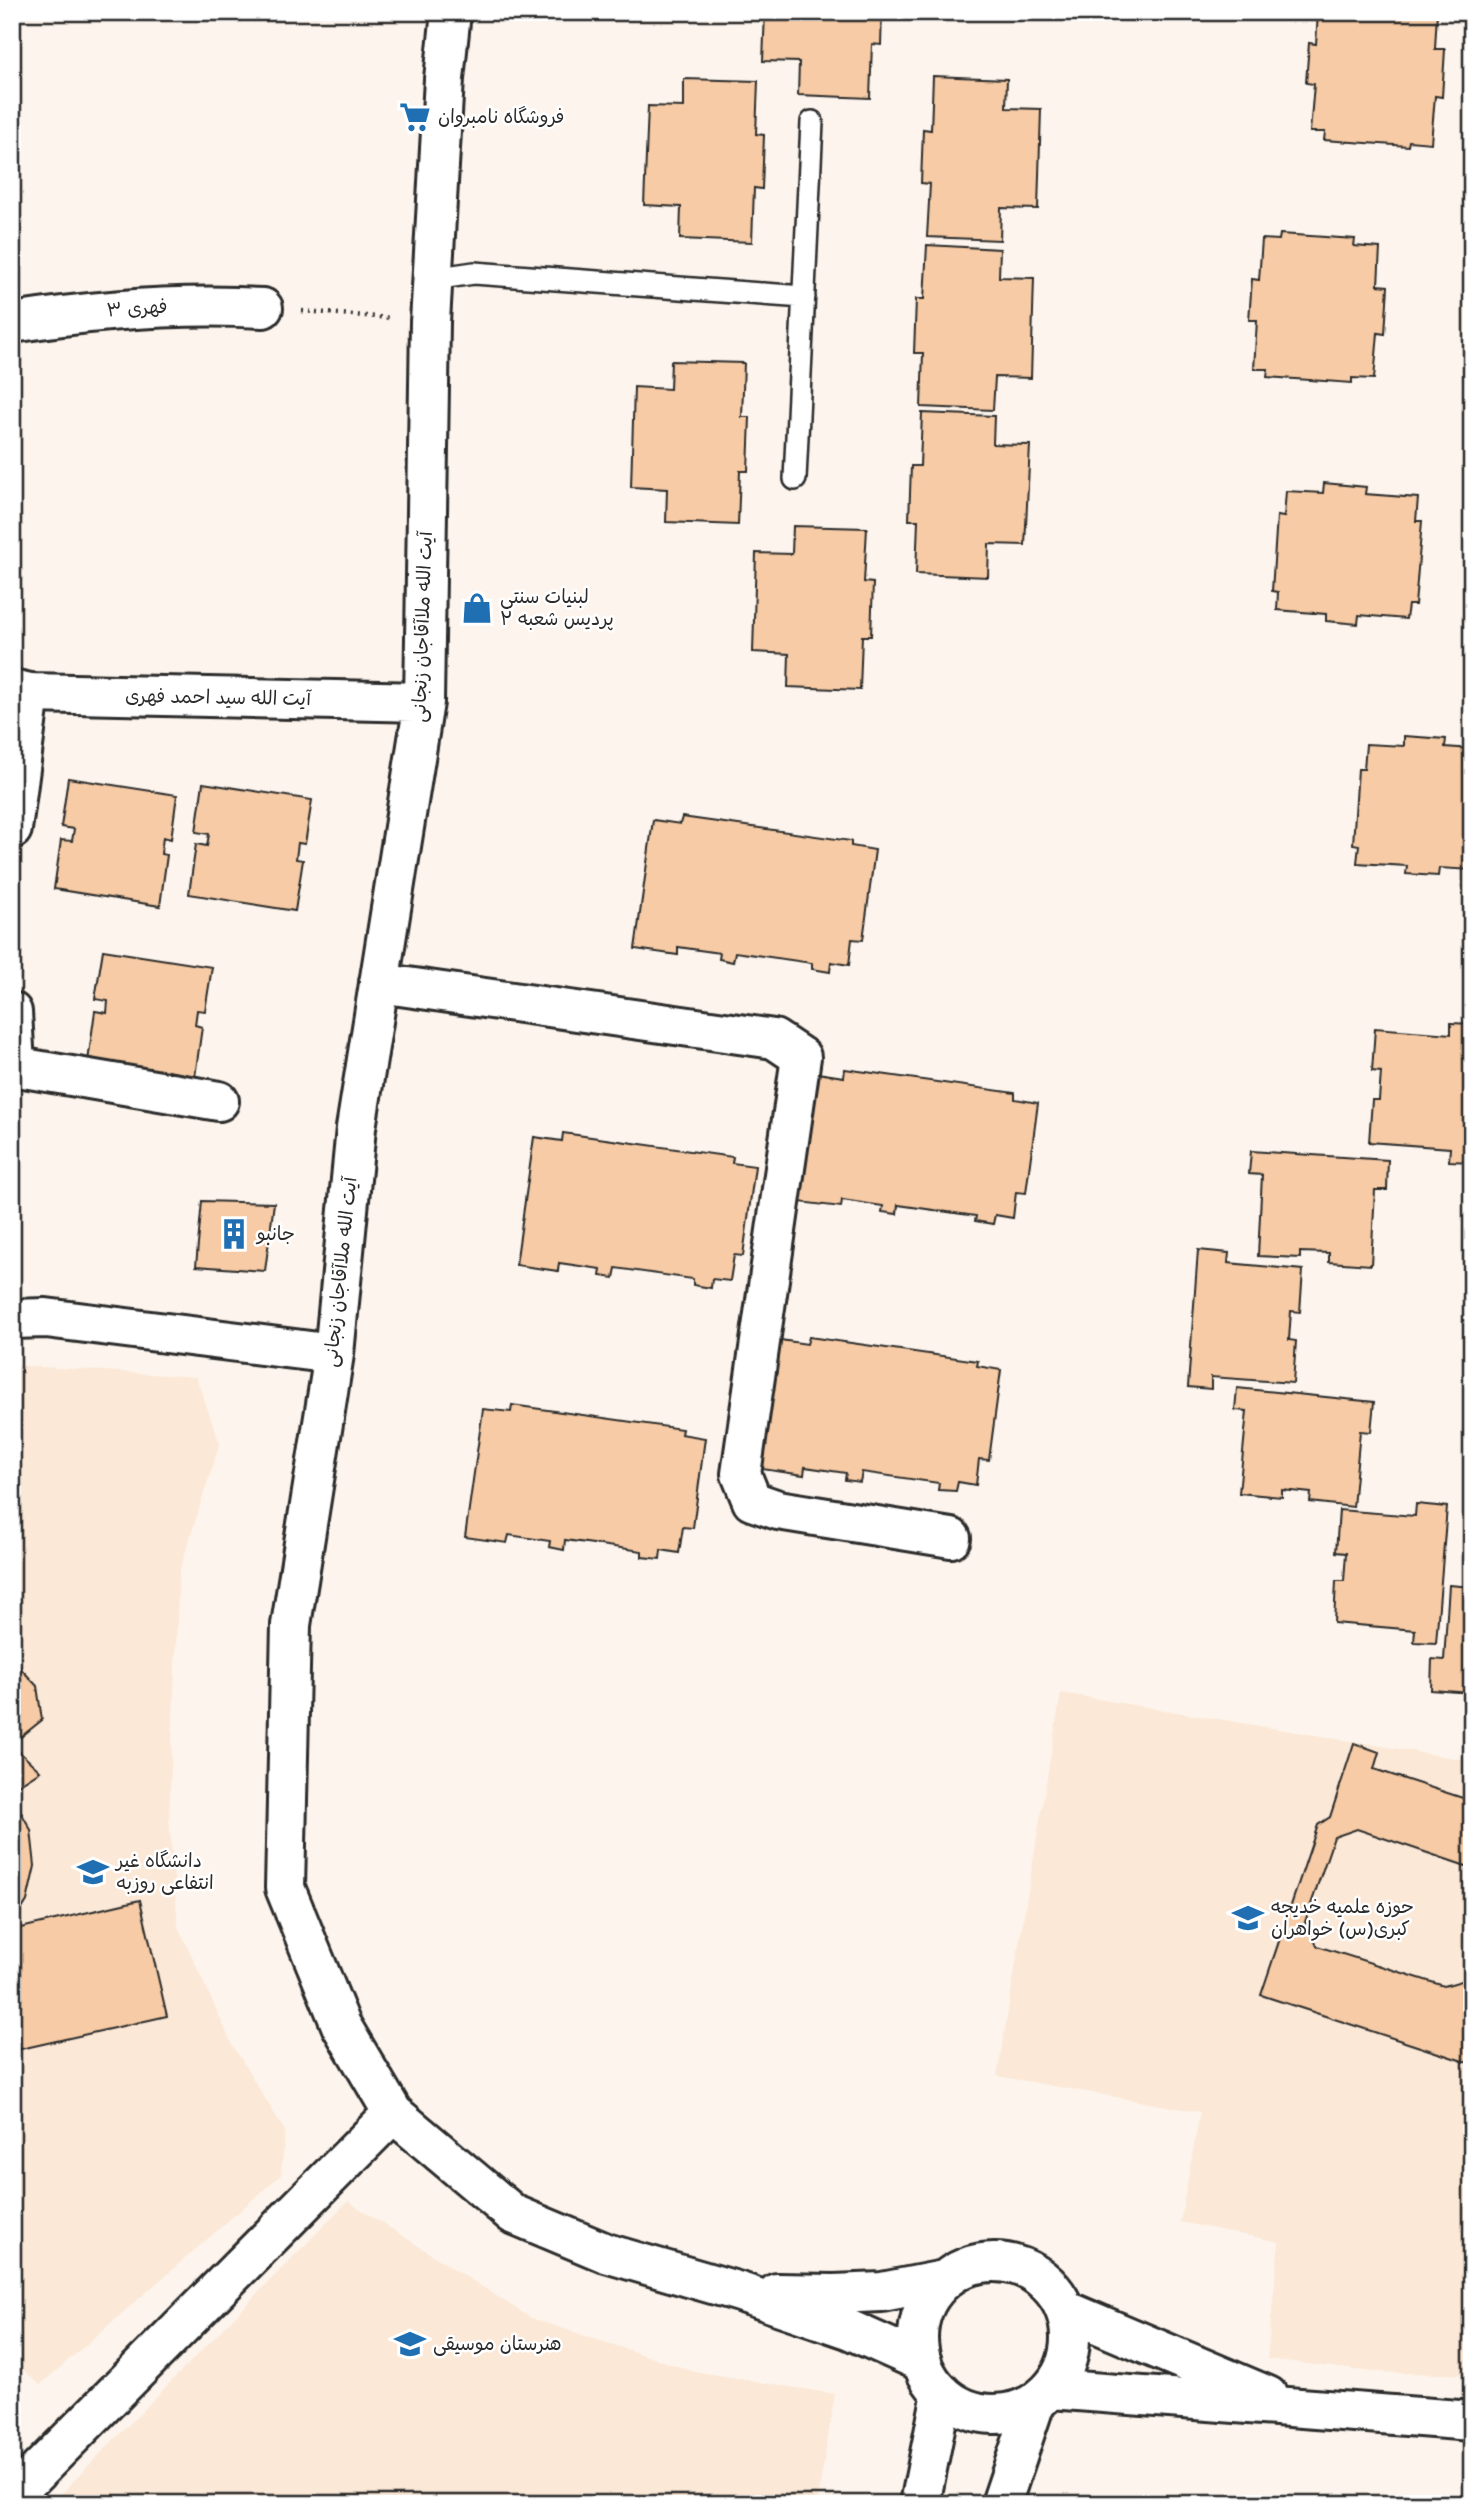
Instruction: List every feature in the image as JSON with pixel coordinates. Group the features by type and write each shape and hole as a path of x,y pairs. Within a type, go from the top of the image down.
{"main road":[{"name":"آیت الله ملاآقاجان زنجانی","path":"451,12 444,79 430,322 424,702 356,1128 334,1354 291,1625 285,1888 341,2025 393,2113 513,2214 606,2253 740,2292"},
{"name":"فهری ۳","path":"12,323 76,313 144,307 209,305 263,308"},
{"name":"آیت الله سید احمد فهری","path":"21,691 424,702"},
{"path":"12,829 21,691"},
{"path":"379,983 774,1039 801,1057 741,1474 752,1500 778,1510 951,1538"},
{"path":"12,1012 14,1066 219,1101"},
{"path":"12,1319 46,1318 334,1354"},
{"path":"12,2497 393,2113"},
{"path":"919,2504 932,2378 918,2344 919,2326 927,2301 944,2280 967,2266 993,2261 1020,2265 1043,2278 1060,2299 1070,2323 1070,2350 1064,2370 1043,2396 1001,2504"},
{"path":"740,2292 882,2292 944,2280"},
{"path":"740,2292 848,2329 932,2378 962,2407 986,2414 1012,2413 1043,2396 1472,2421"},
{"path":"1065,2311 1299,2409"}],"lane":[{"path":"795,479 811,122"},
{"path":"433,279 474,273 804,296"}],"path":[{"path":"263,308 430,322"}],"shaded area":[{"name":"دانشگاه غیر انتفاعی روزبه","path":"12,1365 196,1377 220,1443 179,1573 169,1818 178,1926 232,2044 285,2131 281,2175 40,2385 12,2360"},
{"name":"حوزه علمیه خدیجه کبری(س) خواهران","path":"1061,1693 1472,1761 1472,2375 1372,2372 1267,2359 1279,2242 1180,2222 1200,2112 997,2076"},
{"name":"هنرستان موسیقی","path":"348,2201 531,2318 693,2371 835,2394 817,2504 51,2504"}],"building":[{"path":"765,12 882,12 881,45 872,44 870,98 798,95 799,62 763,61"},
{"path":"1318,12 1437,12 1435,49 1445,49 1442,97 1435,96 1431,143 1409,141 1408,146 1324,140 1325,132 1310,132 1314,84 1306,83 1309,43 1316,44"},
{"path":"933,76 1007,79 1006,108 1041,109 1038,209 1001,208 1000,240 927,237 930,184 921,183 923,129 931,130"},
{"path":"684,79 758,81 756,134 764,135 762,189 754,188 752,242 680,239 681,207 644,205 648,106 684,107"},
{"path":"1280,234 1355,239 1354,246 1380,248 1378,285 1388,286 1385,334 1378,333 1374,379 1352,378 1352,383 1267,377 1268,369 1254,369 1257,320 1249,320 1252,279 1259,280 1262,239 1279,240"},
{"path":"927,245 1000,249 999,277 1034,278 1031,378 995,377 993,410 921,407 923,353 914,353 916,299 924,299"},
{"path":"671,361 744,363 742,417 750,417 748,471 740,471 738,525 666,522 667,489 631,487 634,387 670,389"},
{"path":"922,413 994,416 993,444 1030,445 1025,545 989,544 988,577 916,574 918,520 909,520 911,466 920,466"},
{"path":"1324,483 1366,487 1365,494 1418,498 1416,521 1422,521 1415,605 1408,605 1406,619 1359,615 1358,624 1326,621 1326,614 1277,610 1278,592 1272,591 1277,516 1284,517 1286,491 1323,493"},
{"path":"793,526 867,528 864,582 873,583 871,636 862,636 860,690 788,687 789,654 753,652 756,553 792,554"},
{"path":"1404,736 1446,739 1445,747 1472,749 1472,870 1439,868 1438,876 1406,874 1407,866 1357,863 1359,845 1353,844 1358,769 1364,769 1366,744 1404,746"},
{"path":"68,778 177,795 171,839 163,837 161,854 167,855 160,906 54,889 61,840 72,841 74,829 61,827"},
{"path":"203,783 312,800 305,844 298,843 296,859 303,860 295,911 189,894 196,844 207,846 209,834 196,832"},
{"path":"682,817 851,841 851,846 875,850 863,940 852,939 849,965 831,962 830,972 812,969 812,963 735,952 733,962 719,959 720,953 678,947 678,955 635,949 653,820 680,824"},
{"path":"103,950 212,967 205,1011 197,1010 195,1025 202,1027 195,1077 88,1061 95,1011 107,1013 108,1001 95,999"},
{"path":"1451,1023 1472,1024 1472,1162 1449,1161 1450,1148 1369,1142 1372,1100 1379,1100 1381,1072 1372,1071 1375,1028 1451,1034"},
{"path":"845,1069 1015,1093 1015,1099 1038,1103 1026,1193 1016,1192 1013,1218 995,1215 993,1224 975,1221 976,1216 898,1205 897,1214 882,1212 883,1206 842,1200 841,1207 799,1202 817,1073 844,1077"},
{"path":"563,1133 733,1157 732,1163 755,1166 743,1256 734,1255 730,1281 712,1279 711,1288 693,1285 693,1279 616,1268 614,1278 600,1276 601,1269 559,1263 558,1271 516,1265 534,1137 562,1141"},
{"path":"1251,1151 1388,1160 1387,1190 1375,1190 1371,1265 1329,1262 1329,1253 1300,1252 1300,1258 1258,1256 1262,1175 1249,1174"},
{"name":"جانبو","path":"202,1201 274,1203 265,1271 196,1266"},
{"path":"1198,1250 1229,1253 1228,1263 1303,1270 1300,1312 1291,1311 1289,1340 1296,1341 1293,1383 1211,1377 1211,1389 1188,1387"},
{"path":"809,1337 978,1361 977,1366 1001,1370 989,1460 979,1459 976,1485 958,1482 956,1491 938,1490 939,1483 862,1472 860,1482 845,1480 846,1473 805,1467 804,1475 762,1469 780,1340 807,1344"},
{"path":"1237,1388 1374,1402 1371,1432 1360,1431 1353,1507 1310,1502 1311,1493 1282,1490 1282,1497 1239,1493 1247,1411 1235,1410"},
{"path":"512,1405 682,1429 681,1434 705,1438 693,1528 683,1527 679,1553 661,1550 660,1559 642,1557 642,1551 565,1540 564,1550 549,1547 550,1541 509,1535 507,1543 465,1537 483,1409 511,1412"},
{"path":"1416,1504 1447,1507 1436,1643 1414,1642 1415,1630 1334,1623 1336,1581 1344,1581 1346,1553 1336,1552 1339,1510 1415,1516"},
{"path":"1449,1585 1472,1587 1472,1693 1431,1690 1432,1659 1444,1660"},
{"path":"12,1659 37,1686 42,1720 12,1744"},
{"path":"1354,1743 1379,1752 1374,1769 1472,1801 1472,1868 1357,1829 1334,1837 1305,1922 1317,1946 1444,1986 1472,1978 1472,2064 1261,1995 1318,1825 1330,1817"},
{"path":"12,1745 40,1771 12,1789"},
{"path":"12,1796 31,1830 35,1866 27,1901 12,1925"},
{"path":"140,1900 167,2016 12,2051 12,1930"}],"place":[{"name":"فروشگاه نامبروان","path":"415,117"},
{"name":"لبنیات سنتی پردیس شعبه ۲","path":"477,608"},
{"name":"جانبو","path":"234,1234"},
{"name":"دانشگاه غیر انتفاعی روزبه","path":"93,1872"},
{"name":"حوزه علمیه خدیجه کبری(س) خواهران","path":"1248,1918"},
{"name":"هنرستان موسیقی","path":"410,2344"}]}
